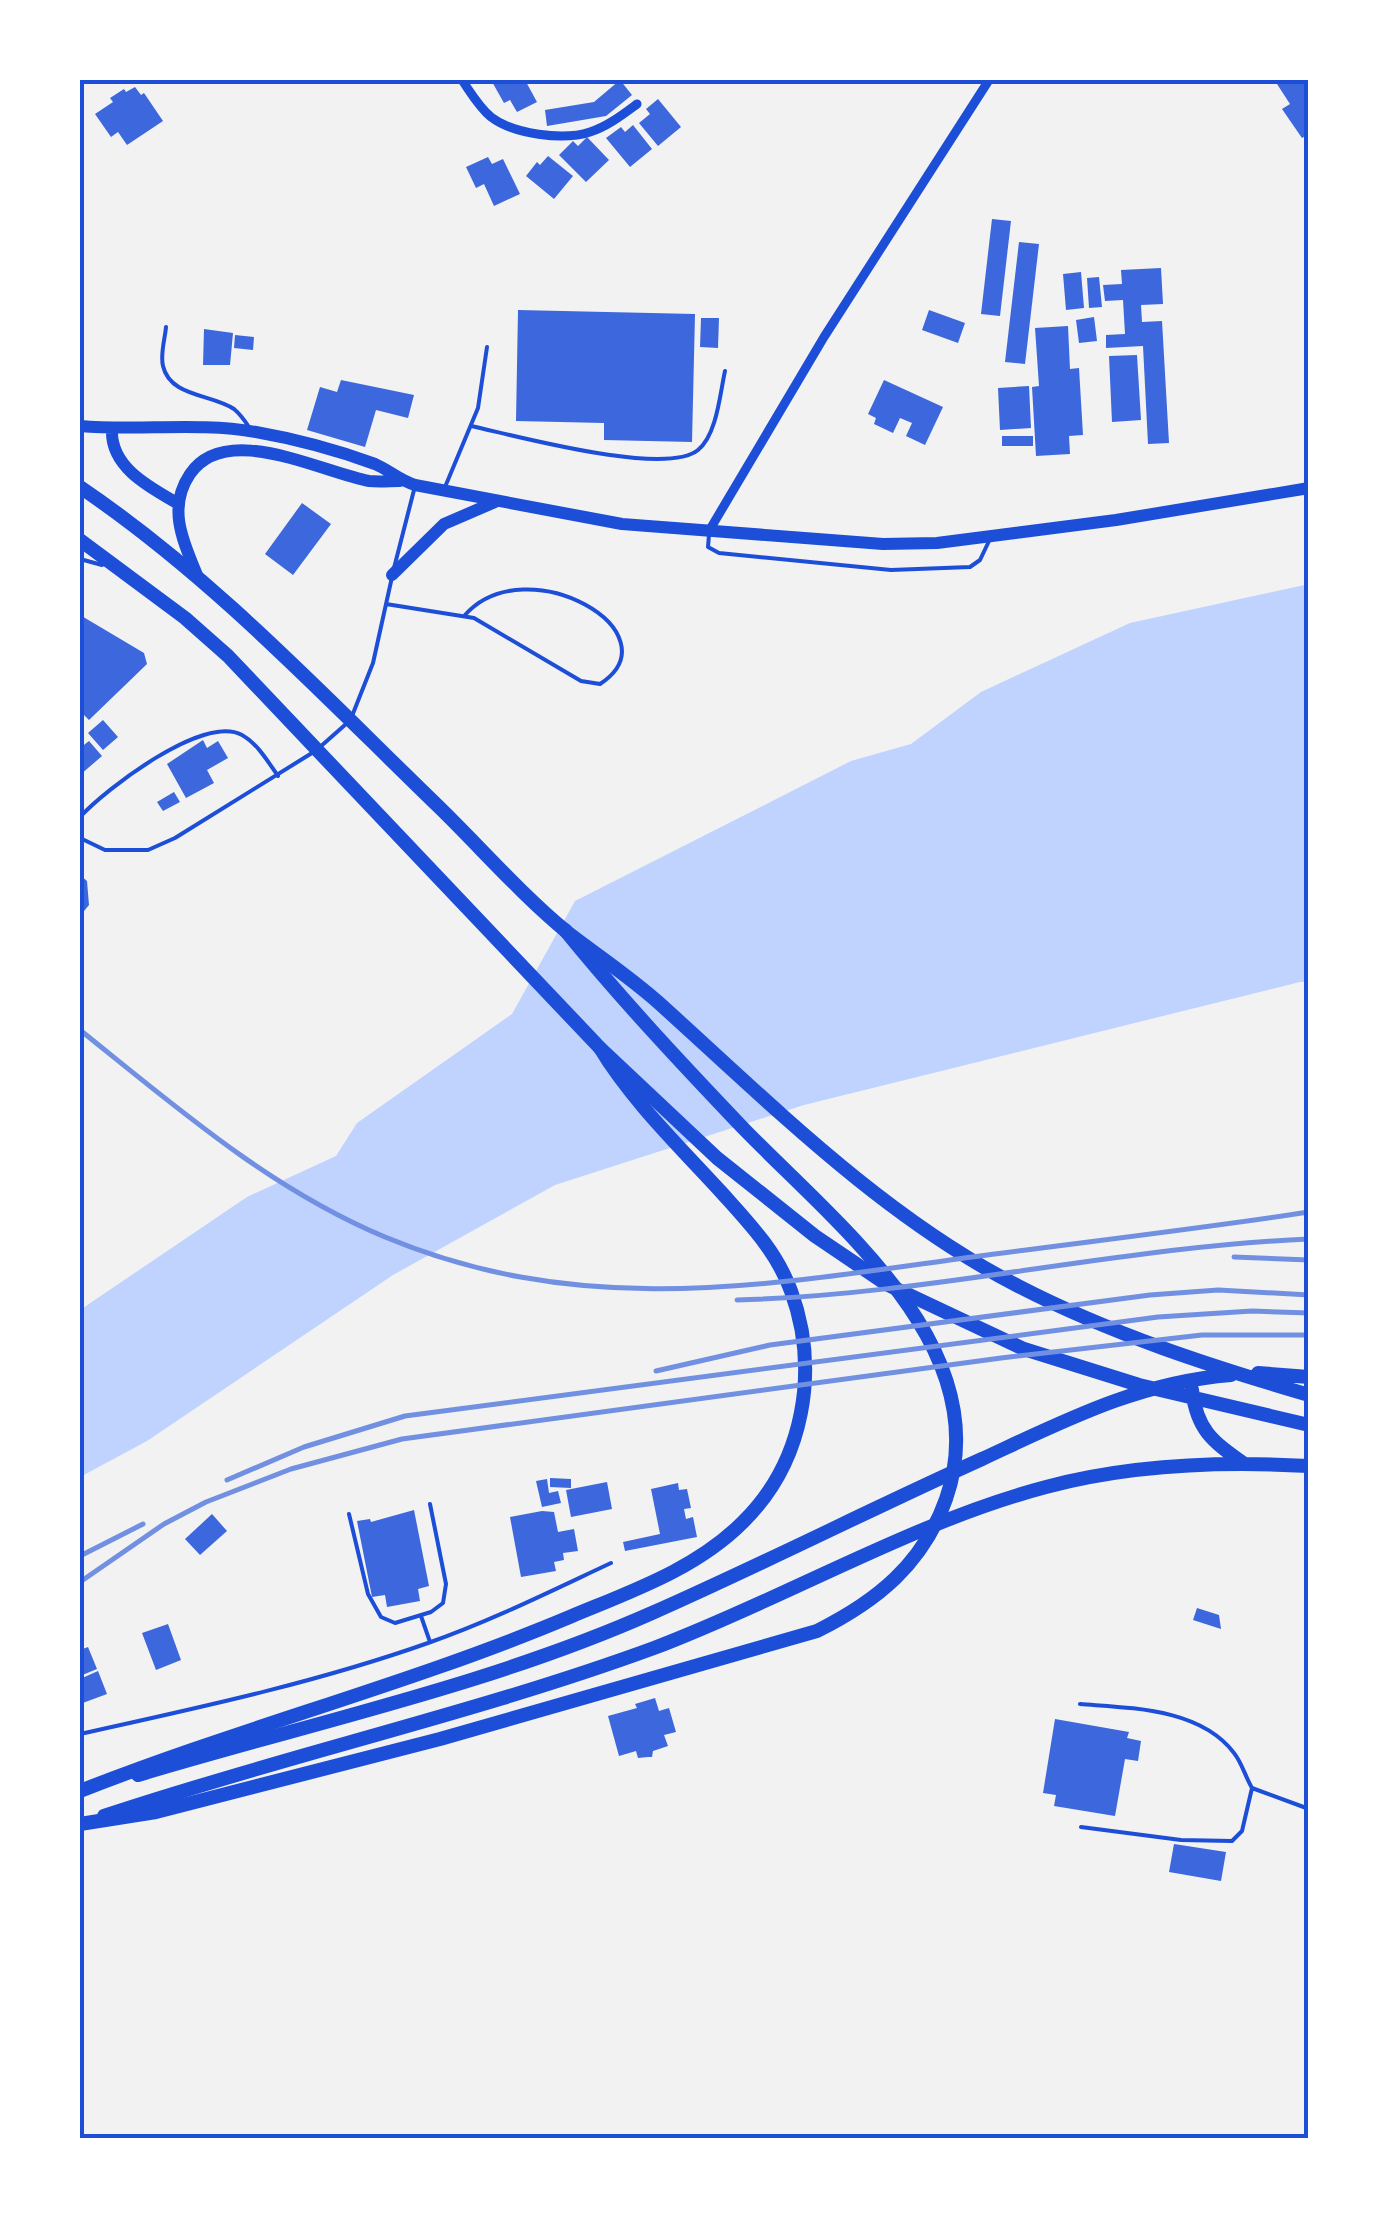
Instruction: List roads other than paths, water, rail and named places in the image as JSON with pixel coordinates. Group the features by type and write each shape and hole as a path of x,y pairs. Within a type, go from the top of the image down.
{"main road":[{"path":"80,426 192,426 252,431 372,463 415,485 497,502 622,524 883,544 937,544 1309,488"},
{"path":"112,428 111,443 118,459 177,503"},
{"path":"197,575 181,535 177,503 192,470 205,458 225,451 250,450 373,481 400,480"},
{"path":"80,487 197,575 311,683 565,930 635,1012 823,1207 897,1290 944,1371 954,1409 956,1448 951,1484 926,1543 893,1582 817,1631 487,1726 156,1812 81,1823"},
{"path":"392,575 444,524 497,502"},
{"path":"80,540 185,618 256,684 600,1048 772,1204 886,1284 983,1332 1046,1357 1139,1385 1309,1425"},
{"path":"565,930 638,984 844,1169 958,1252 1016,1286 1148,1344 1309,1395"},
{"path":"80,1791 170,1756 452,1664 608,1601 705,1554 754,1510 792,1448 806,1384 806,1346 792,1291 775,1256 625,1084 600,1048"},
{"path":"80,1791 349,1717 533,1660 650,1614 1065,1419 1136,1392 1191,1378 1256,1374 1309,1377"},
{"path":"1191,1378 1194,1408 1202,1428 1244,1464"},
{"path":"81,1823 286,1759 510,1696 654,1648 974,1510 1046,1487 1146,1469 1244,1464 1309,1466"}],"street":[{"path":"462,80 492,118 520,132 584,134 609,124 637,104"},
{"path":"709,532 824,337 989,80"}],"lane":[{"path":"166,327 162,360 167,376 182,388 234,409 252,431"},
{"path":"443,492 471,426 482,389 487,348"},
{"path":"471,426 615,456 682,456 702,446 725,371"},
{"path":"80,838 104,850 148,850 278,776 336,736 350,718 373,663 415,485"},
{"path":"709,532 708,548 718,553 892,570 948,571 970,567 980,560 991,536"},
{"path":"80,559 121,570"},
{"path":"386,604 465,615 581,681 600,684 615,674 622,659 622,641 605,619 564,594 531,588 506,592 479,600 465,615"},
{"path":"80,817 135,772 208,733 243,736 278,776"},
{"path":"349,1514 368,1594 377,1613 395,1623 440,1608 446,1584 430,1504"},
{"path":"80,1734 316,1678 430,1642 611,1563"},
{"path":"421,1616 430,1642"},
{"path":"1080,1704 1138,1709 1185,1720 1224,1742 1235,1754 1252,1788 1242,1831 1232,1841 1181,1840 1081,1827"},
{"path":"1252,1788 1309,1809"}],"water":[{"path":"1309,584 1309,982 804,1105 555,1185 393,1275 147,1441 80,1477 80,1310 247,1197 336,1156 357,1123 512,1014 575,901 851,761 911,744 981,692 1130,623"}],"railway":[{"path":"80,1030 225,1144 302,1195 385,1237 459,1263 532,1279 604,1287 748,1285 1309,1212"},
{"path":"737,1300 881,1289 1166,1251 1309,1239"},
{"path":"1234,1257 1309,1260"},
{"path":"656,1371 770,1345 1150,1295 1218,1290 1309,1295"},
{"path":"227,1480 304,1447 405,1416 1158,1317 1252,1311 1309,1313"},
{"path":"80,1582 164,1524 206,1502 291,1469 402,1439 1001,1358 1202,1335 1309,1335"},
{"path":"80,1556 143,1524"}]}
